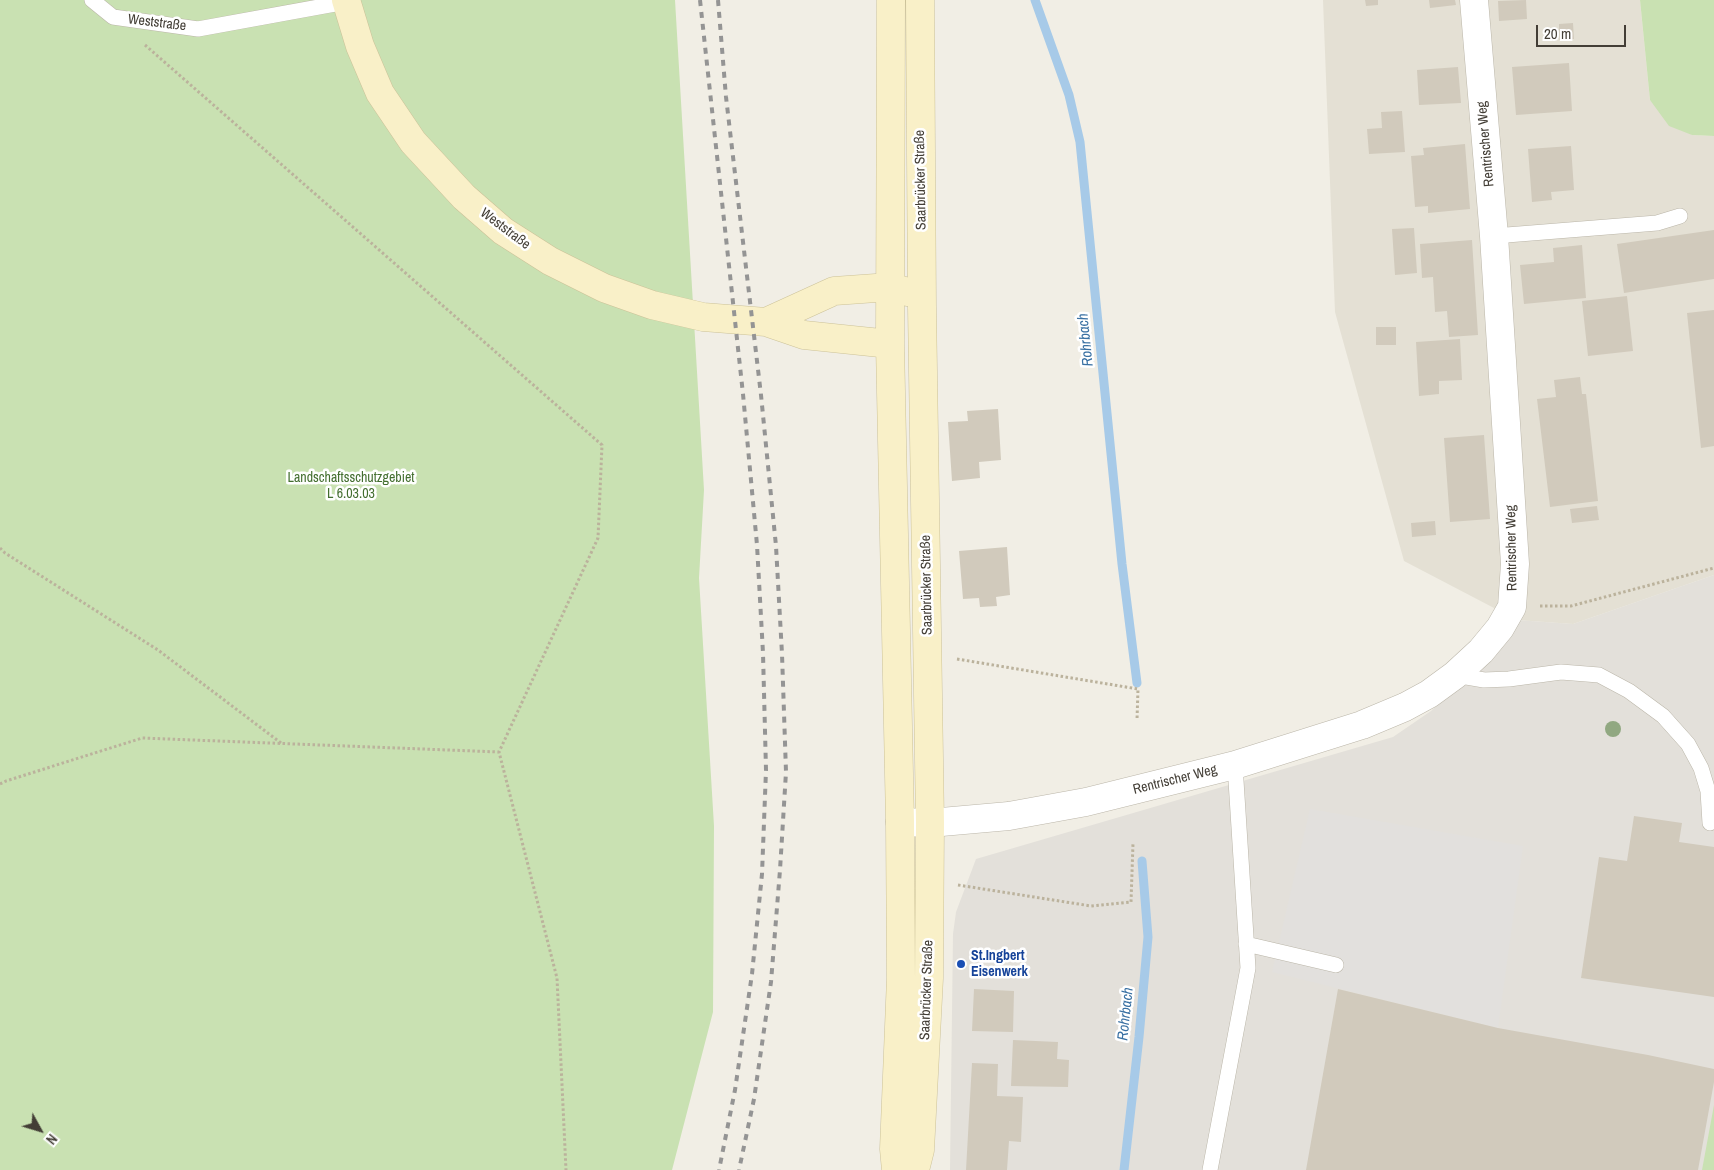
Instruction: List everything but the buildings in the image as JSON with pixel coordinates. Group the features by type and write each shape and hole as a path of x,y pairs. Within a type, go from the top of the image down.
{"main road":[{"name":"Saarbrücker Straße","path":"890,0 890,344 900,822 901,978 894,1149 896,1170"},
{"name":"Saarbrücker Straße","path":"915,1170 920,1150 929,978 930,880 920,0"},
{"name":"Weststraße","path":"346,1 360,46 380,93 413,142 464,197 503,231 550,261 604,288 644,303 703,318 766,322 804,335 890,344"},
{"path":"890,287 910,293 922,307 910,331 890,344"},
{"name":"Weststraße","path":"766,322 834,291 890,287"}],"street":[{"name":"Rentrischer Weg","path":"900,822 930,823 1009,816 1086,802 1235,765 1362,725 1405,708 1429,694 1455,675 1481,651 1500,628 1512,607 1515,564 1494,236 1474,0"}],"lane":[{"name":"Weststraße","path":"92,0 113,18 198,29 346,1"},
{"path":"1494,236 1657,223 1680,216"},
{"path":"1455,675 1484,680 1509,679 1561,672 1599,675 1629,691 1662,716 1688,744 1701,768 1708,791 1710,823"},
{"path":"1210,1170 1248,968 1235,765"},
{"path":"1246,944 1336,965"}],"path":[{"path":"113,18 602,445 598,538 499,752 557,978 566,1170"},
{"path":"0,548 5,554 158,650 282,744"},
{"path":"1512,607 1571,606 1714,568"},
{"path":"928,654 1138,689 1137,720"},
{"path":"0,784 142,738 499,752"},
{"path":"930,880 1091,906 1131,902 1133,843"}],"shaded area":[{"path":"1323,0 1640,0 1650,100 1692,135 1714,136 1714,575 1573,624 1517,620 1404,561 1335,312"},
{"path":"1714,575 1714,1170 950,1170 953,934 956,912 976,859 1393,737 1431,711 1472,671 1517,620 1573,624"},
{"path":"1310,809 1523,846 1498,1028 1272,972"}],"green space":[{"name":"Landschaftsschutzgebiet L 6.03.03","path":"0,0 675,0 704,490 699,578 714,826 713,1012 672,1170 0,1170"},
{"path":"1640,0 1714,0 1714,136 1692,135 1669,126 1650,100"},
{"path":"1714,1105 1714,1170 1702,1170"}],"waterway":[{"name":"Rohrbach","path":"1035,0 1069,95 1080,142 1122,564 1137,683"},
{"name":"Rohrbach","path":"1124,1170 1148,937 1142,861"}],"railway":[{"path":"700,0 743,394 757,545 763,653 766,770 762,874 752,974 735,1090 719,1170"},
{"path":"718,0 726,97 761,395 776,546 786,772 771,982 754,1099 739,1170"}],"place":[{"name":"St.Ingbert Eisenwerk","path":"961,964"}]}
